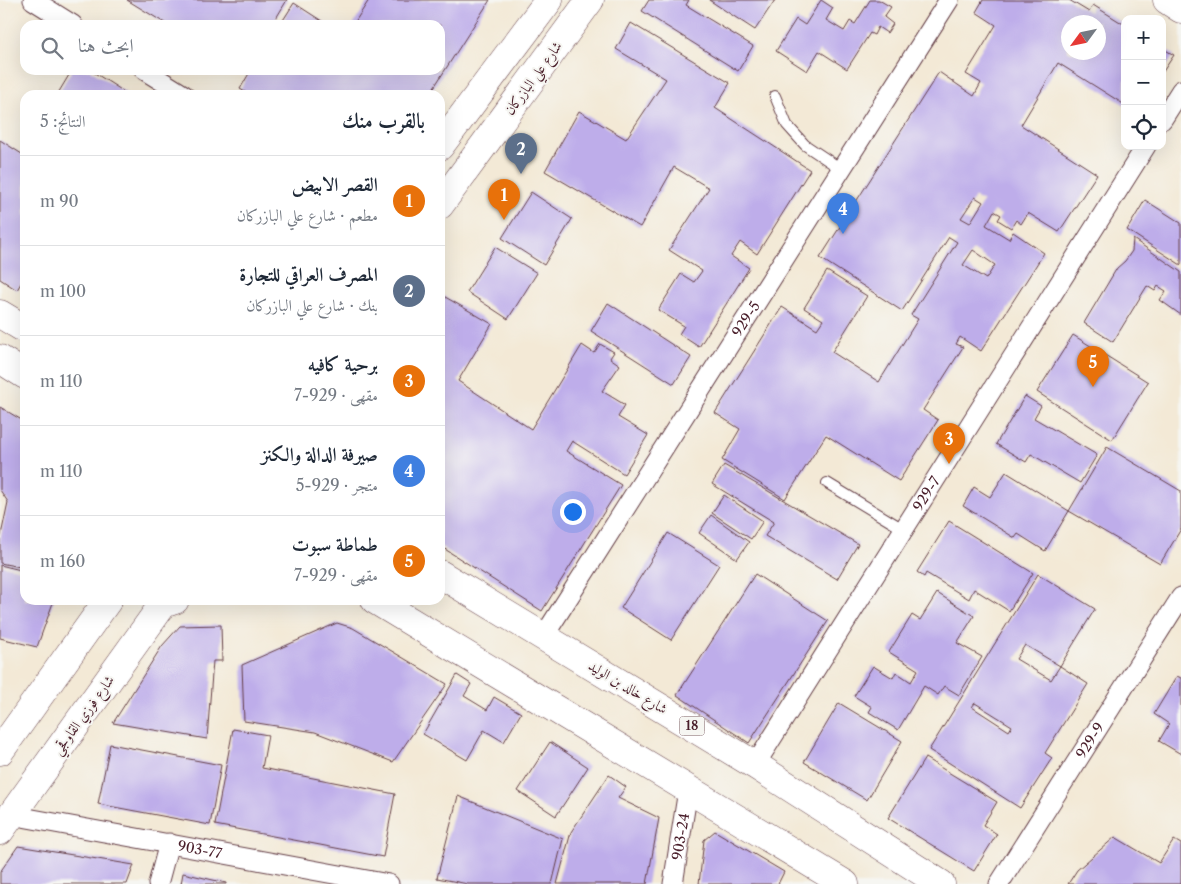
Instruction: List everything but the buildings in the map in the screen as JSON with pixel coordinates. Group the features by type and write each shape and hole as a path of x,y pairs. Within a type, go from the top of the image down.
{"main road":[{"path":"445,139 549,0"},
{"name":"شارع علي البازركان","path":"445,198 590,0"},
{"path":"1167,0 1181,9"},
{"path":"0,314 20,326"},
{"path":"0,359 20,372"},
{"name":"شارع خالد بن الوليد","path":"445,577 755,764 941,884"},
{"path":"0,751 104,605"},
{"name":"شارع فوزي القاوقجي","path":"6,823 165,605"},
{"path":"383,605 844,884"}],"street":[{"path":"33,0 65,20"},
{"name":"929-5","path":"544,636 949,0"},
{"path":"152,75 176,90"},
{"path":"1166,114 1181,90"},
{"name":"929-7","path":"755,764 1143,150"},
{"name":"929-9","path":"999,884 1181,597"},
{"name":"903-24","path":"673,884 688,790"},
{"name":"903-77","path":"6,823 169,843 389,884"},
{"path":"158,884 169,843"}],"lane":[{"path":"775,96 787,125 805,145 841,169"},
{"path":"827,482 903,530"}],"place":[{"name":"المصرف العراقي للتجارة","path":"521,174"},
{"name":"القصر الابيض","path":"504,220"},
{"name":"صيرفة الدالة والكنز","path":"843,234"},
{"name":"طماطة سبوت","path":"1093,387"},
{"name":"برحية كافيه","path":"949,464"}]}
